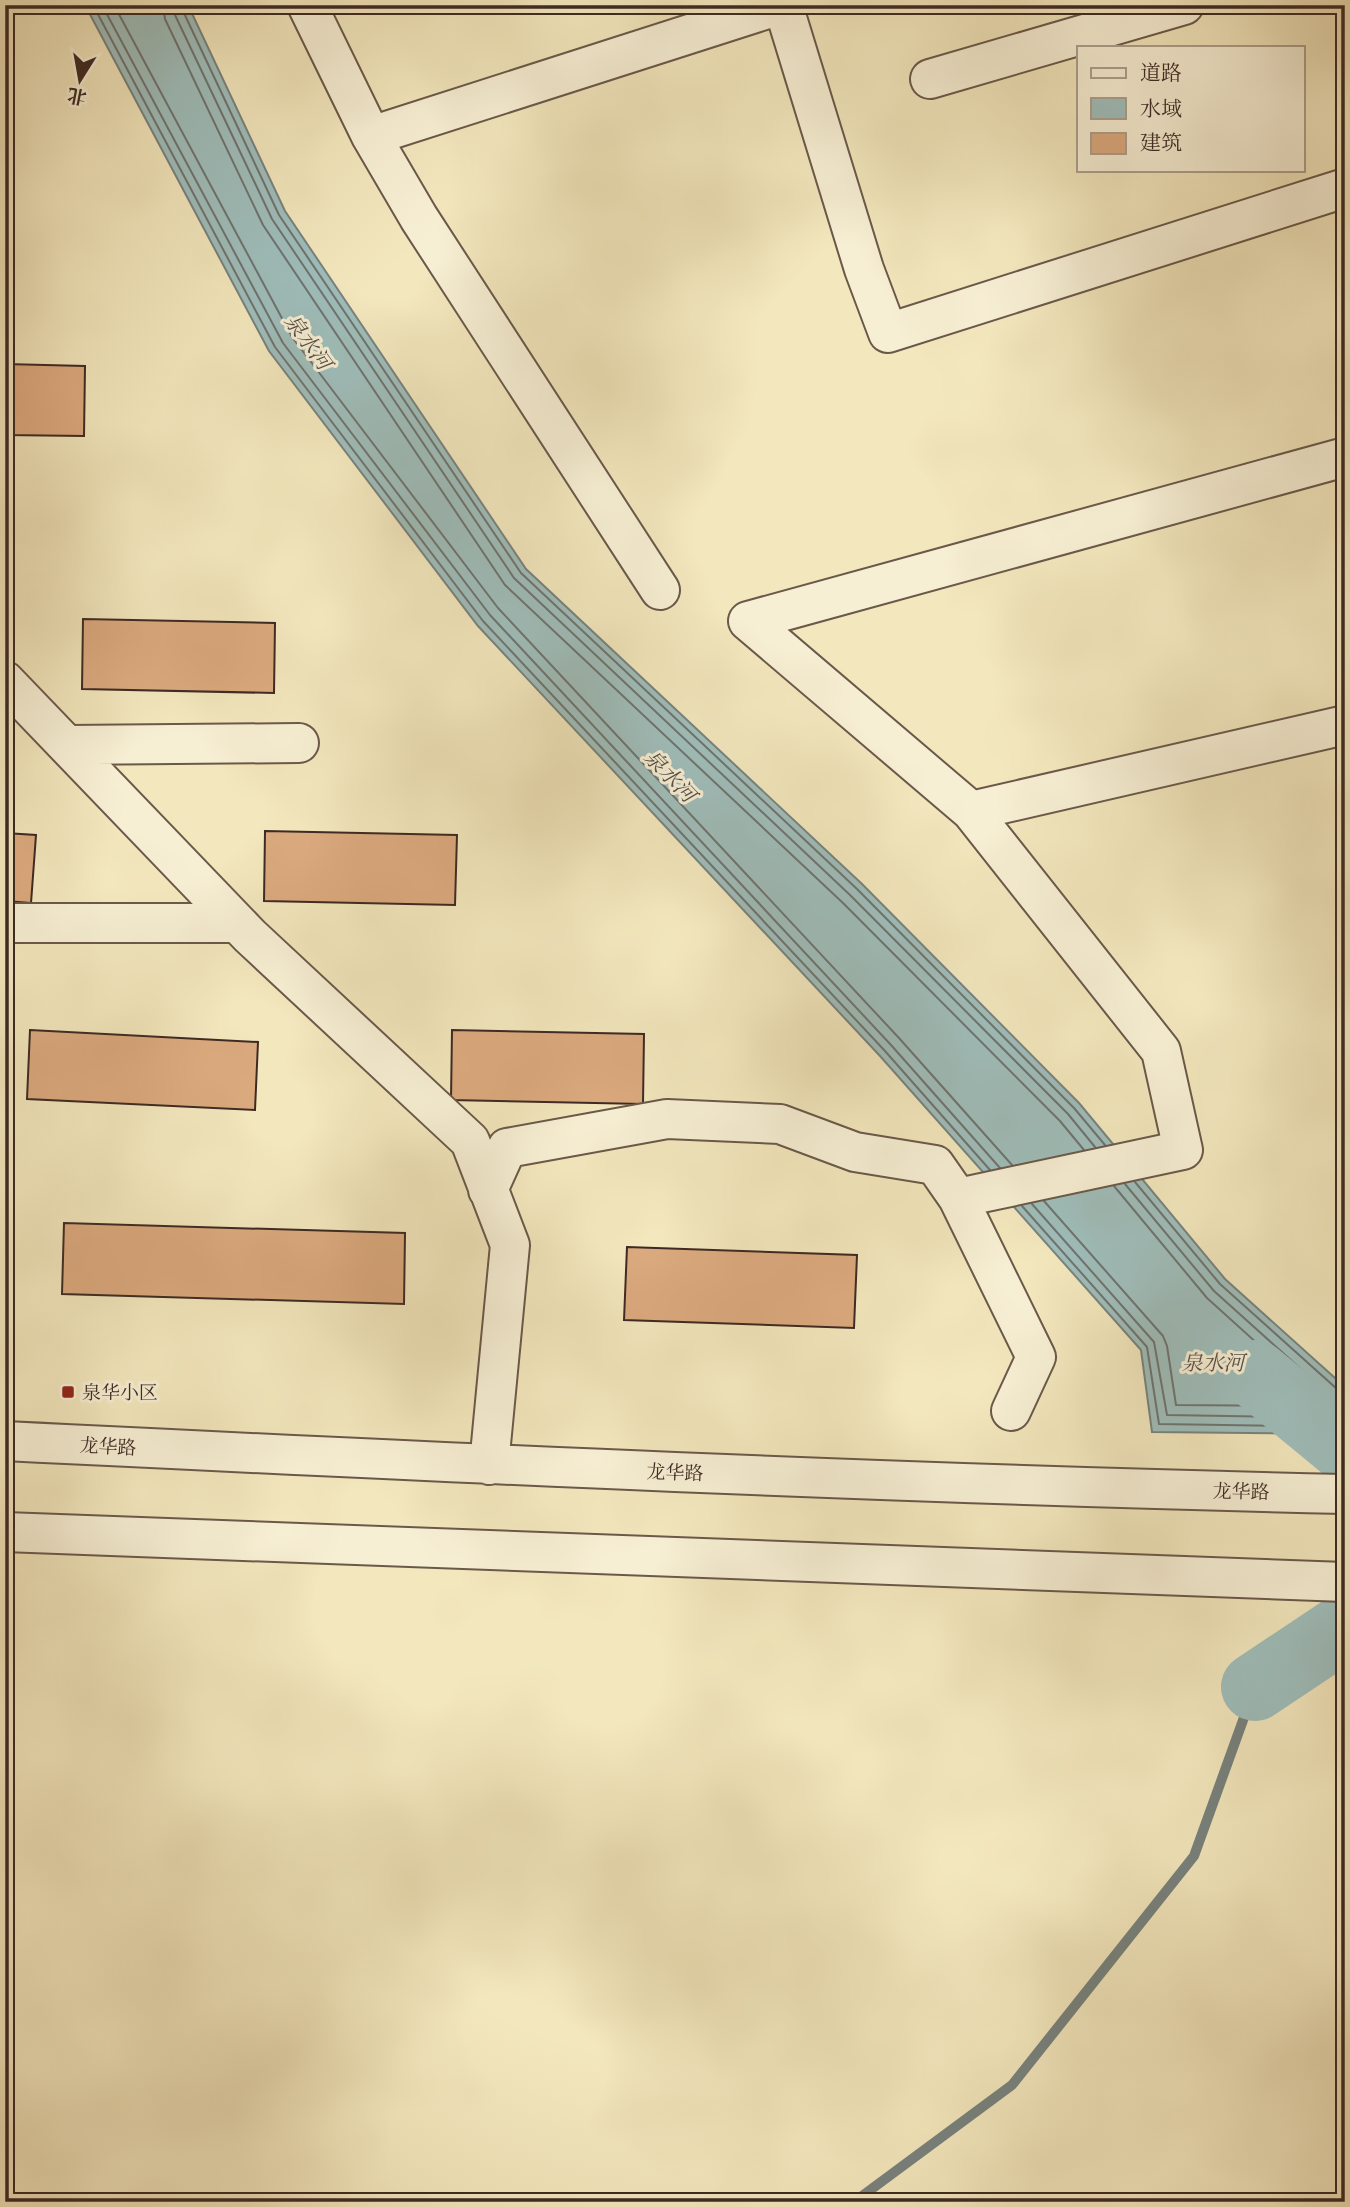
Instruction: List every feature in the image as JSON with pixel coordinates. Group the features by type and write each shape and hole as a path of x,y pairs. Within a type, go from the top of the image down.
{"street":[{"path":"307,5 371,136 419,218 660,590"},
{"path":"371,136 782,5 864,269 888,332 1345,188"},
{"path":"930,79 1184,5"},
{"path":"958,1198 1183,1150 1161,1051 971,811 748,621 1345,457"},
{"path":"5,681 237,923 470,1141 510,1245 489,1465"},
{"path":"5,724 57,735 299,743"},
{"path":"971,811 1345,725"},
{"path":"5,923 237,923"},
{"path":"488,1190 507,1148 667,1119 780,1124 855,1152 935,1165 958,1198 1036,1357 1011,1411"},
{"name":"龙华路","path":"5,1441 489,1465 1345,1494"},
{"path":"5,1532 1345,1582"}],"water":[{"name":"泉水河","path":"85,5 188,5 285,211 526,569 862,884 1079,1103 1225,1279 1345,1387 1345,1434 1152,1432 1141,1350 880,1056 478,626 269,351"}],"building":[{"path":"5,364 85,366 84,436 5,435"},
{"path":"83,619 275,623 274,693 82,689"},
{"path":"265,831 457,835 455,905 264,901"},
{"path":"5,833 36,835 31,903 5,901"},
{"path":"30,1030 258,1042 255,1110 27,1099"},
{"path":"452,1030 644,1034 643,1104 451,1100"},
{"path":"64,1223 405,1233 404,1304 62,1294"},
{"path":"627,1247 857,1255 854,1328 624,1320"}],"waterway":[{"name":"泉水河","path":"1255,1374 1345,1448"},
{"path":"1255,1687 1345,1627"},
{"path":"854,2202 1012,2085 1194,1856 1255,1687"}],"place":[{"name":"泉华小区","path":"68,1392"}]}
